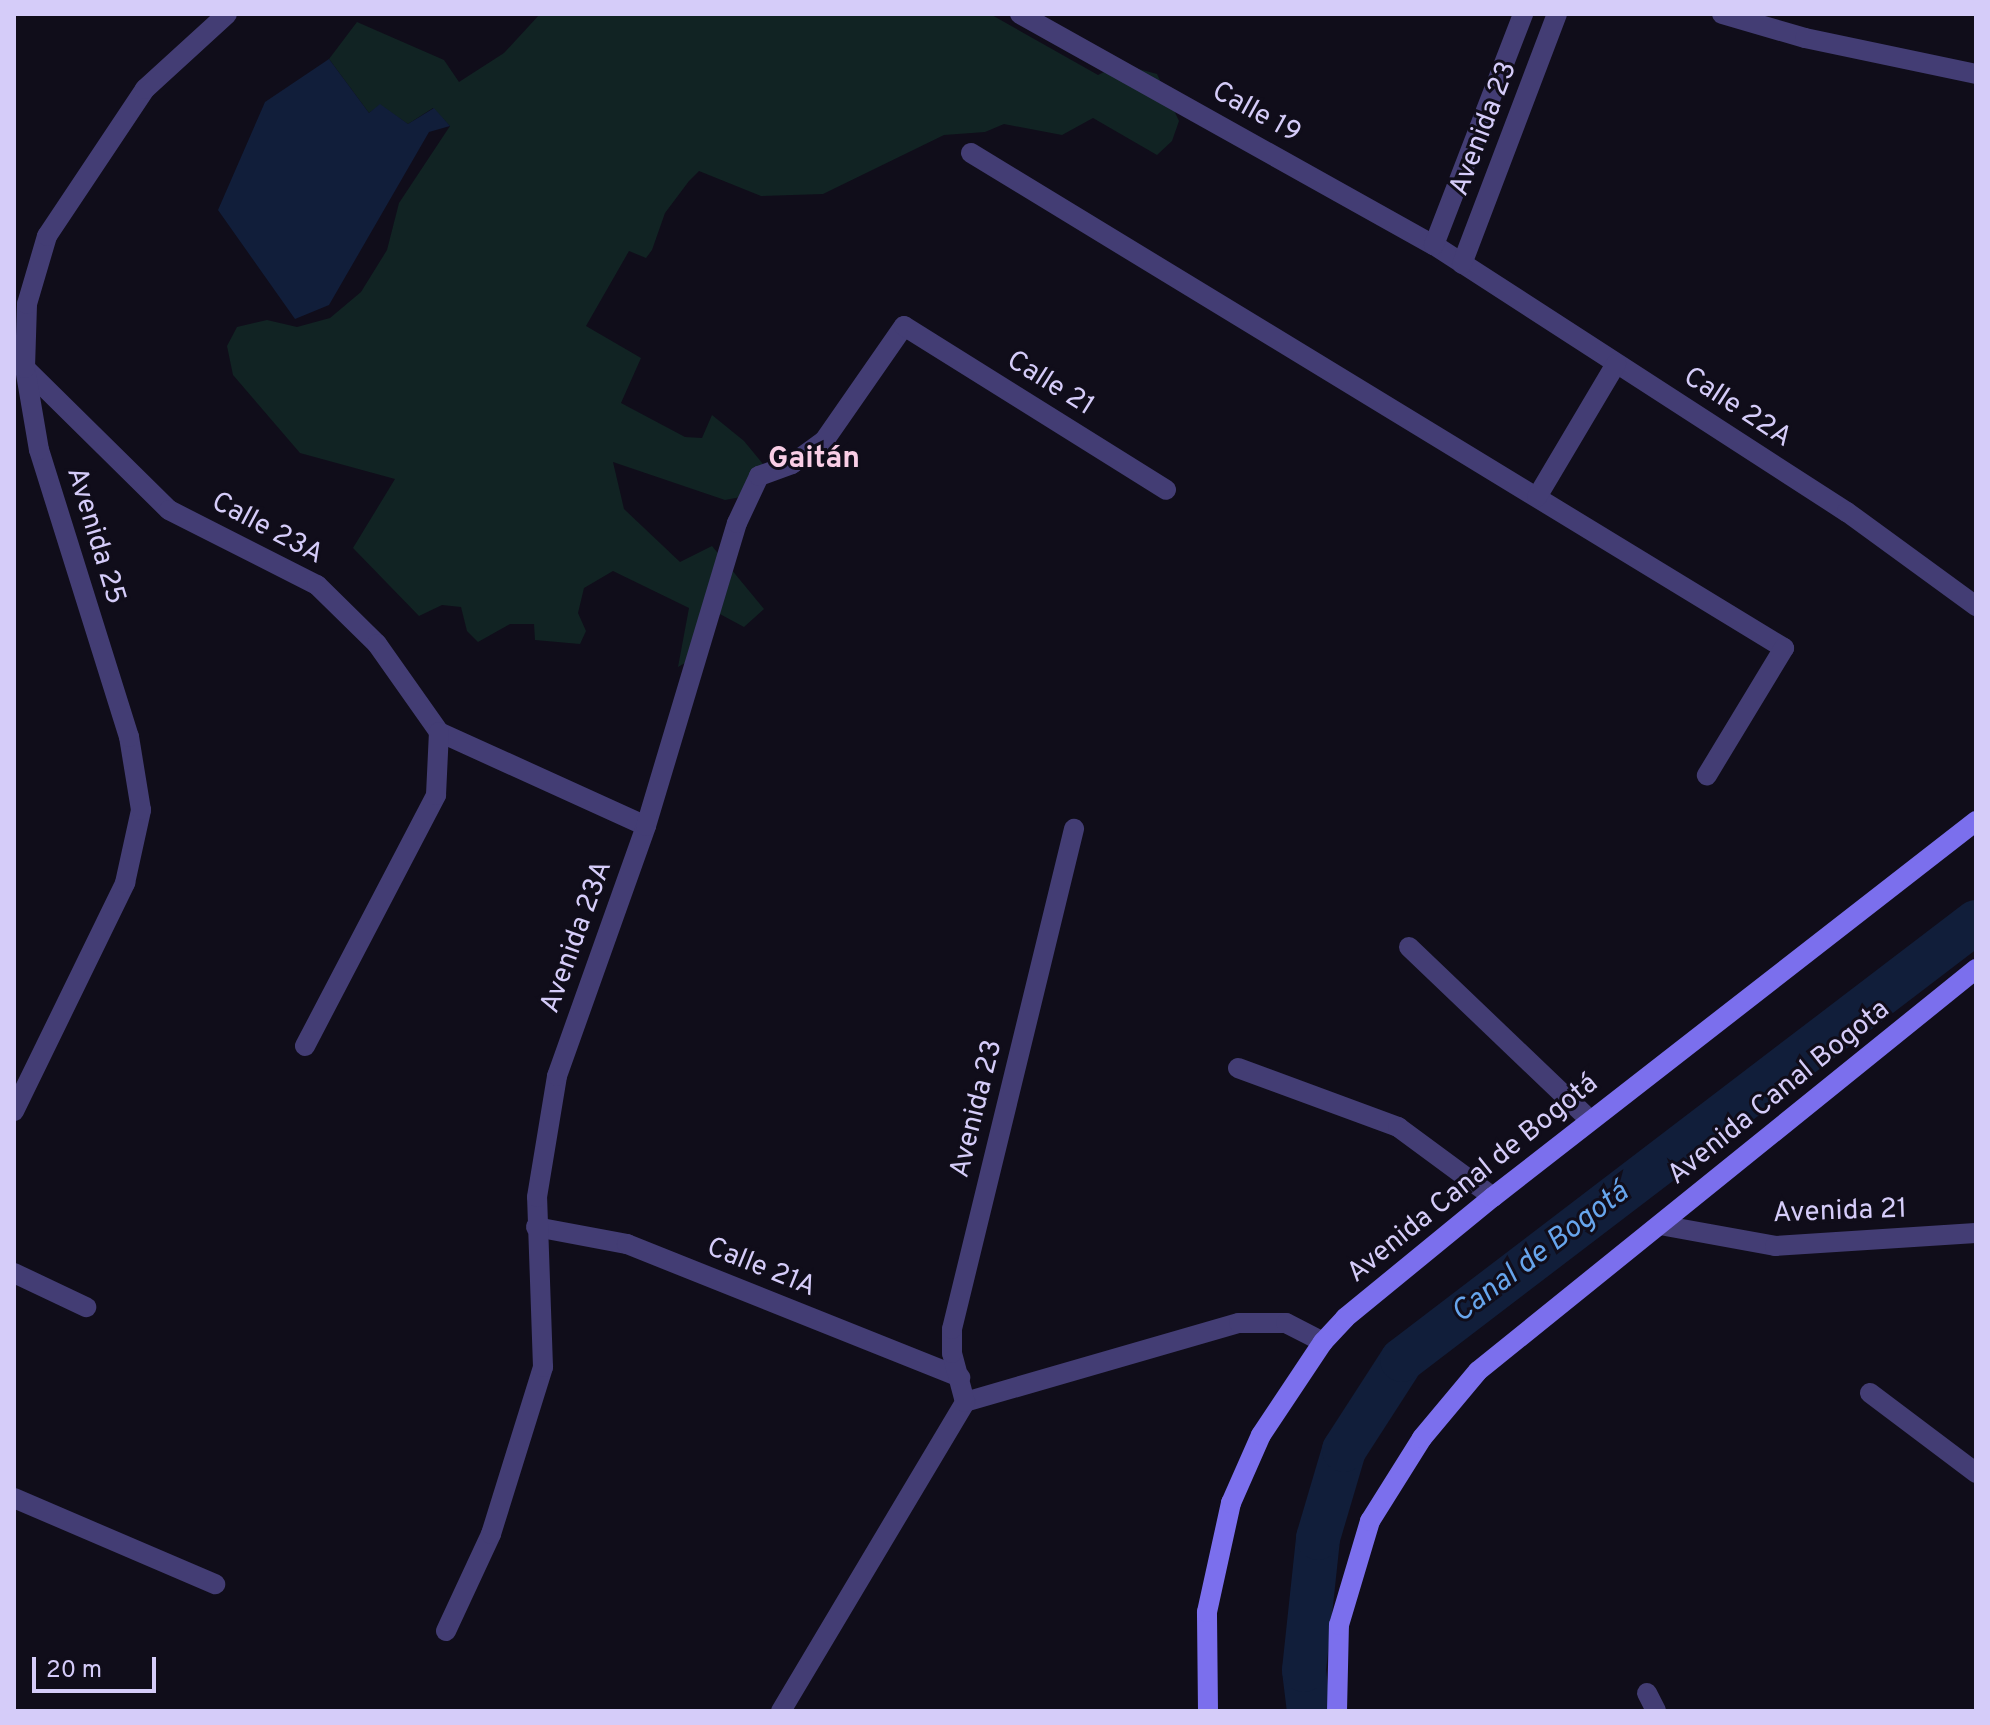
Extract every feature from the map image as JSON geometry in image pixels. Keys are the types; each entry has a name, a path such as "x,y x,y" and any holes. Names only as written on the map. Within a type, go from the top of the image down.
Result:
{"main road":[{"name":"Avenida Canal de Bogotá","path":"1208,1711 1207,1612 1231,1503 1261,1435 1323,1342 1345,1318 1493,1197 1976,821"},
{"name":"Avenida Canal Bogota","path":"1337,1711 1334,1661 1347,1586 1370,1521 1393,1481 1478,1371 1976,969"}],"street":[{"name":"Avenida 25","path":"14,1111 125,883 141,810 129,737 39,450 25,368 27,304 47,236 145,89 227,14"},
{"name":"Calle 19","path":"1020,14 1434,245 1462,264"},
{"name":"Avenida 23","path":"1434,245 1523,14"},
{"name":"Avenida 23","path":"1462,264 1557,14"},
{"path":"1722,14 1805,38 1976,74"},
{"path":"971,153 1784,648 1707,775"},
{"name":"Calle 22A","path":"1462,264 1847,512 1976,606"},
{"name":"Calle 21","path":"904,326 1166,490"},
{"name":"Avenida 23A","path":"446,1631 491,1534 543,1367 536,1227 557,1076 646,826 737,523 759,476 792,464 824,441 904,326"},
{"path":"1537,497 1616,364"},
{"name":"Calle 23A","path":"25,368 169,510 317,585 377,644 439,732"},
{"path":"305,1046 436,795 439,732 646,826"},
{"name":"Avenida 23","path":"965,1402 952,1353 952,1329 1074,829"},
{"path":"1409,947 1590,1120"},
{"path":"1238,1068 1398,1127 1493,1197"},
{"name":"Avenida 21","path":"1660,1225 1775,1246 1976,1233"},
{"name":"Calle 21A","path":"536,1227 627,1244 960,1377"},
{"path":"14,1273 86,1307"},
{"path":"781,1711 965,1402 1239,1323 1286,1323 1323,1342"},
{"path":"1870,1393 1976,1473"},
{"path":"14,1498 215,1584"}],"shaded area":[{"path":"540,14 990,14 1098,75 1120,64 1157,74 1179,121 1172,141 1157,155 1093,118 1062,135 1004,124 985,132 944,135 823,194 761,196 699,171 689,181 665,213 652,250 646,258 629,251 586,326 641,358 621,403 685,437 702,438 712,415 744,441 763,464 746,496 725,500 613,462 624,509 680,562 712,546 764,609 744,627 718,613 702,653 678,667 689,608 613,571 584,588 578,613 586,631 580,644 535,640 534,624 510,624 478,642 467,631 461,607 442,605 419,616 353,548 395,479 300,453 233,375 227,346 237,327 267,320 297,327 330,318 361,292 387,250 399,203 450,126 433,108 408,124 380,105 369,113 329,59 357,22 444,60 459,82 504,53"}],"water":[{"path":"329,59 369,113 380,104 408,124 434,108 450,126 429,132 329,305 295,319 218,210 265,102"}],"waterway":[{"name":"Canal de Bogotá","path":"1309,1711 1304,1670 1318,1538 1344,1450 1402,1360 1976,922"}],"district":[{"name":"Gaitán","path":"814,460"}]}
